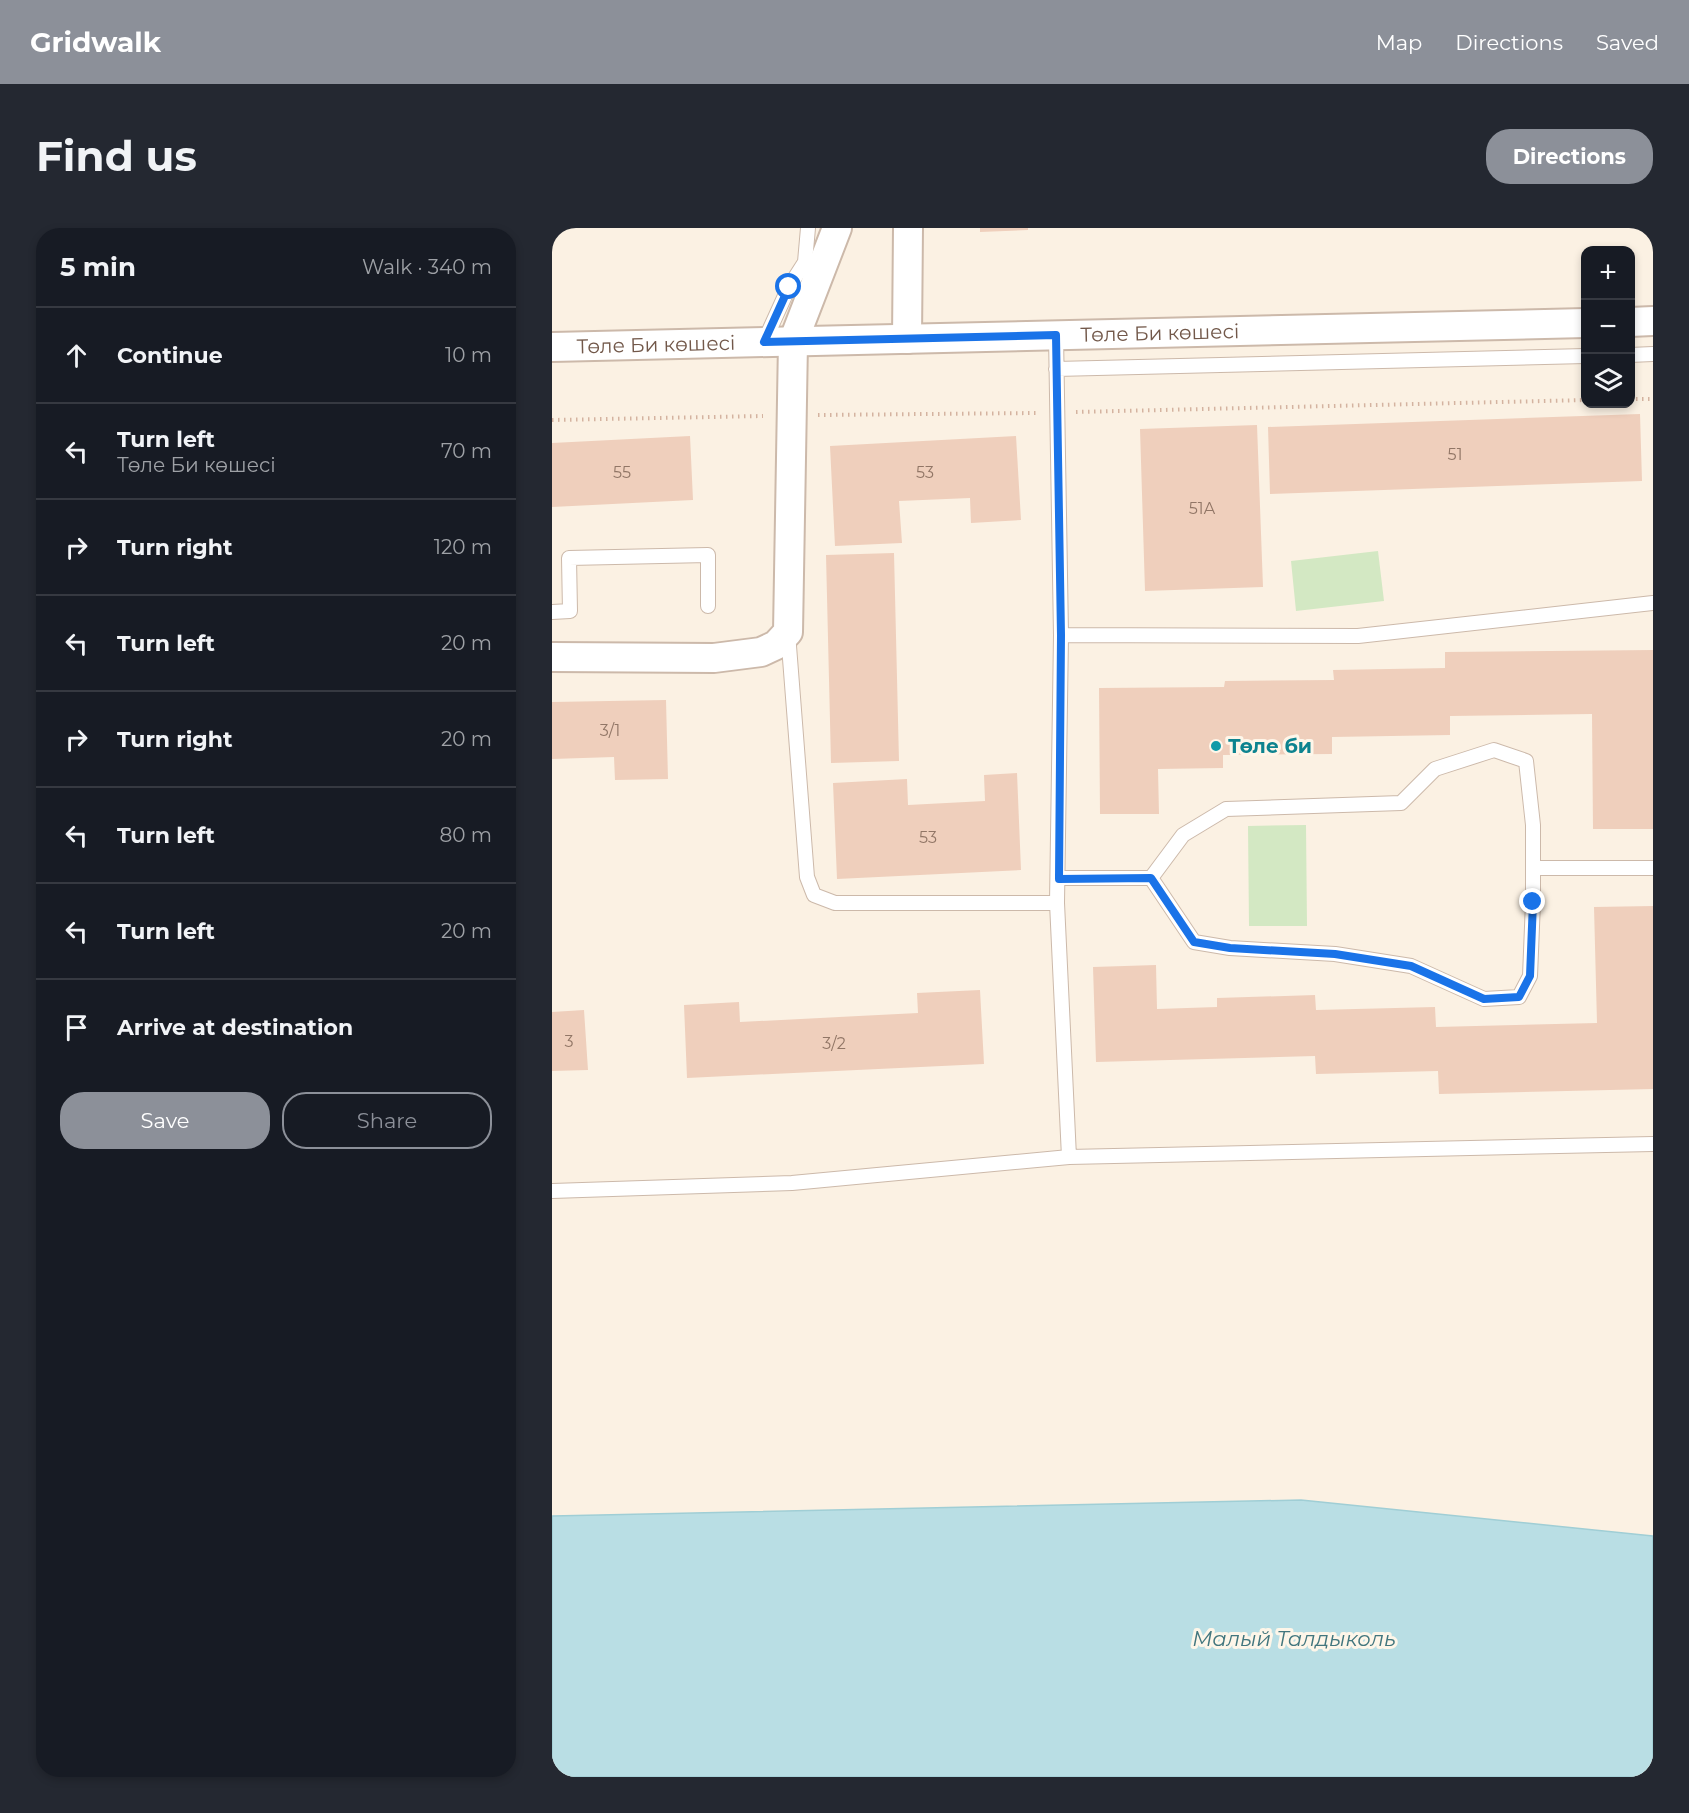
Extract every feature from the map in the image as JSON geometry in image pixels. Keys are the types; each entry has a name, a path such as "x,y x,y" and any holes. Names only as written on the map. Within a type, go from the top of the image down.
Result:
{"street":[{"path":"552,657 714,658 760,652 776,645 788,632 793,342 837,228"},
{"path":"907,339 908,228"},
{"path":"1635,322 1653,321"},
{"name":"Төле Би көшесі","path":"552,347 1581,323"}],"lane":[{"path":"764,342 789,287 805,262 808,228"},
{"path":"1056,335 1061,635 1057,903 1069,1157"},
{"path":"1635,355 1653,354"},
{"path":"1056,369 1581,356"},
{"path":"552,612 570,611 570,558 708,555 708,606"},
{"path":"1061,635 1358,636 1653,603"},
{"path":"788,632 807,877 814,895 836,903 1057,903"},
{"path":"1494,750 1526,761 1533,825 1530,976 1519,997 1484,999 1411,966 1335,954 1230,948 1194,942 1151,878 1183,835 1226,809 1401,803 1435,769 1494,750"},
{"path":"1533,868 1653,868"},
{"path":"1059,879 1151,878"},
{"path":"552,1191 792,1183 1069,1157 1653,1144"}],"path":[{"path":"1635,399 1653,399"}],"green space":[{"path":"1378,551 1384,601 1296,611 1291,561"},
{"path":"1306,825 1307,926 1249,926 1248,826"}],"water":[{"name":"Малый Талдыколь","path":"1301,1500 1653,1536 1653,1777 552,1777 552,1516"}],"building":[{"path":"980,228 1028,228 1028,230 980,232"},
{"path":"1640,414 1642,481 1270,494 1268,427"},
{"path":"1257,425 1263,587 1145,591 1140,429"},
{"path":"690,436 693,500 552,507 552,443"},
{"path":"1016,436 1021,520 971,523 970,498 899,501 902,543 835,546 830,446"},
{"path":"894,553 899,761 831,763 826,555"},
{"name":"Төле би","path":"1653,650 1653,829 1593,829 1592,714 1450,716 1450,735 1332,737 1332,754 1223,755 1223,768 1158,769 1159,814 1100,814 1099,688 1224,687 1225,681 1334,680 1333,670 1445,668 1445,652"},
{"path":"666,700 668,779 615,780 614,757 552,759 552,702"},
{"path":"1017,773 1021,870 837,879 833,783 907,779 908,805 985,801 984,775"},
{"path":"1653,906 1653,1089 1439,1094 1438,1071 1316,1074 1315,1056 1096,1062 1093,967 1156,965 1157,1009 1217,1007 1217,998 1315,995 1316,1010 1435,1007 1436,1027 1597,1023 1594,907"},
{"path":"980,990 984,1064 687,1078 684,1005 739,1002 740,1022 918,1013 917,993"},
{"path":"584,1010 588,1070 552,1071 552,1012"}],"place":[{"name":"Төле би","path":"1216,746"}],"route":[{"path":"789,287 764,342 1056,335 1061,635 1059,879 1151,878 1194,942 1230,948 1335,954 1411,966 1484,999 1519,997 1530,976 1533,902"}]}
